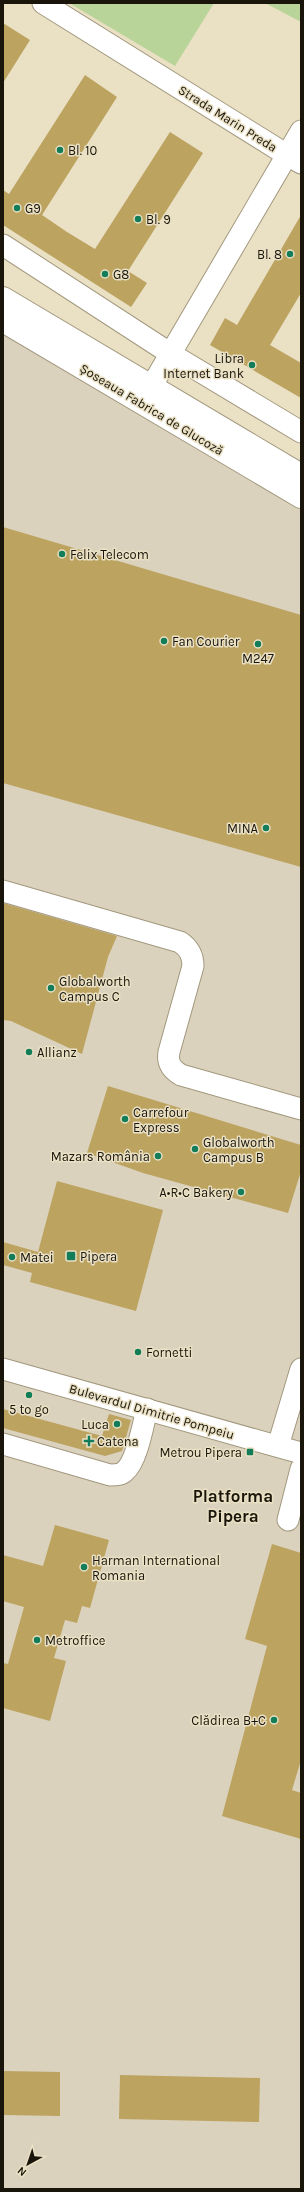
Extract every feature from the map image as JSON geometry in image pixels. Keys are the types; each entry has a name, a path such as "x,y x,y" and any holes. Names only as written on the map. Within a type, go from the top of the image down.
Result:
{"main road":[{"name":"Șoseaua Fabrica de Glucoză","path":"3,298 301,475"},
{"name":"Șoseaua Fabrica de Glucoză","path":"3,321 301,497"}],"street":[{"name":"Strada Marin Preda","path":"42,3 294,159 151,387"},
{"path":"294,159 301,131"},
{"path":"3,245 171,354 301,432"},
{"path":"3,891 180,942 185,945 191,954 193,966 169,1052 168,1058 170,1065 181,1075 301,1109"},
{"name":"Bulevardul Dimitrie Pompeiu","path":"3,1369 301,1453"},
{"path":"278,1446 301,1369"},
{"path":"3,1444 110,1475 117,1475 126,1470 132,1461 147,1409"},
{"path":"288,1520 301,1469"}],"shaded area":[{"path":"3,312 301,487 301,2189 3,2189"}],"green space":[{"path":"69,3 214,3 175,66"},
{"path":"265,3 301,3 301,22"}],"building":[{"path":"3,23 30,40 3,83"},
{"path":"85,75 117,97 42,215 67,232 95,249 170,132 203,153 128,271 147,283 131,307 3,225 3,190 9,194"},
{"name":"Bl. 8","path":"301,215 301,293 270,345 301,363 301,398 210,345 225,318 237,325"},
{"path":"3,527 301,615 301,867 3,783"},
{"name":"Globalworth Campus C","path":"3,903 117,936 108,957 82,1054 11,1021 3,1020"},
{"name":"Globalworth Campus B","path":"108,1086 301,1145 301,1171 288,1213 143,1173 87,1153"},
{"path":"57,1181 163,1210 136,1311 30,1282 32,1273 3,1265 3,1242 38,1252"},
{"path":"3,1409 102,1436 109,1414 131,1420 122,1451 105,1456 3,1428"},
{"name":"Metroffice","path":"55,1525 109,1540 90,1608 82,1606 77,1623 65,1620 54,1658 66,1661 50,1721 3,1708 3,1663 8,1664 24,1607 3,1601 3,1555 43,1566"},
{"name":"Clădirea B+C","path":"272,1544 301,1553 301,1760 292,1790 301,1793 301,1839 222,1816 267,1646 245,1639"},
{"path":"3,2071 60,2072 60,2116 3,2115"},
{"path":"120,2075 260,2078 259,2122 119,2119"}],"place":[{"name":"Bl. 10","path":"60,150"},
{"name":"G9","path":"17,208"},
{"name":"Bl. 9","path":"138,219"},
{"name":"Bl. 8","path":"290,254"},
{"name":"G8","path":"105,274"},
{"name":"Libra Internet Bank","path":"252,365"},
{"name":"Felix Telecom","path":"62,554"},
{"name":"Fan Courier","path":"164,641"},
{"name":"M247","path":"258,644"},
{"name":"MINA","path":"266,828"},
{"name":"Globalworth Campus C","path":"51,988"},
{"name":"Allianz","path":"29,1052"},
{"name":"Carrefour Express","path":"125,1119"},
{"name":"Globalworth Campus B","path":"195,1149"},
{"name":"Mazars România","path":"158,1156"},
{"name":"A•R•C Bakery","path":"241,1192"},
{"name":"Pipera","path":"71,1256"},
{"name":"Matei","path":"12,1257"},
{"name":"Fornetti","path":"138,1352"},
{"name":"5 to go","path":"29,1395"},
{"name":"Luca","path":"117,1424"},
{"name":"Catena","path":"89,1441"},
{"name":"Metrou Pipera","path":"250,1452"},
{"name":"Harman International Romania","path":"84,1567"},
{"name":"Metroffice","path":"37,1640"},
{"name":"Clădirea B+C","path":"274,1720"}],"district":[{"name":"Platforma Pipera","path":"233,1506"}]}
